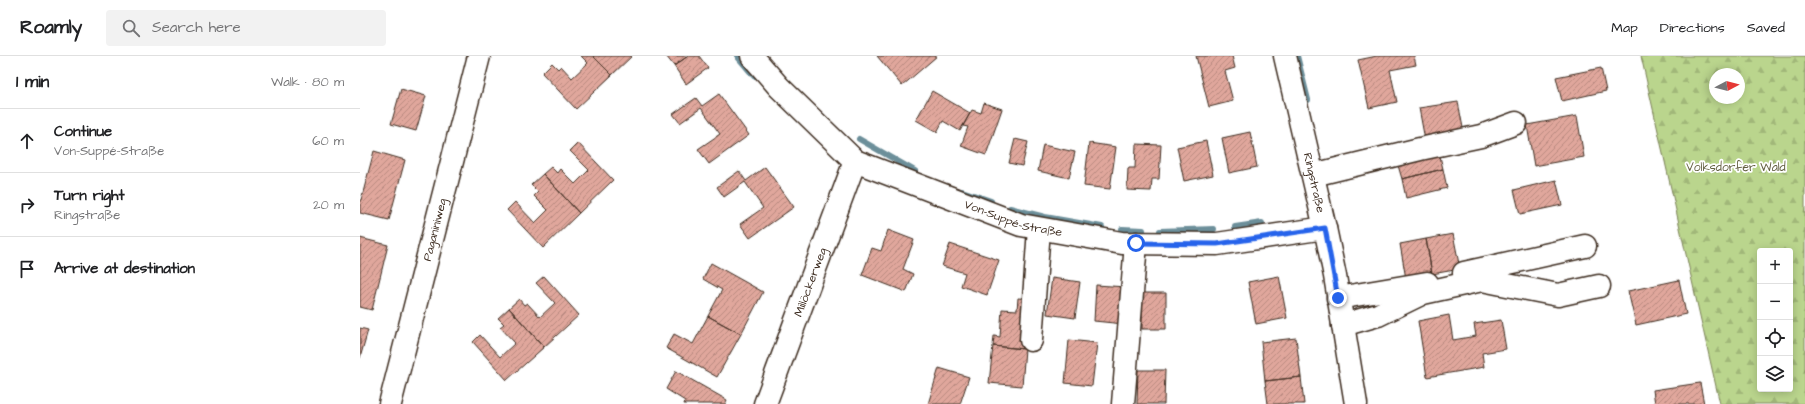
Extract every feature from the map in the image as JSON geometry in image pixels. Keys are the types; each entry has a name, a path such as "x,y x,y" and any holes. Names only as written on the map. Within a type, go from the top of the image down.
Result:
{"street":[{"name":"Paganiniweg","path":"390,404 479,56"},
{"name":"Von-Suppé-Straße","path":"752,56 779,88 855,161 1021,225 1122,243 1217,244 1325,228"},
{"name":"Ringstraße","path":"1285,56 1325,228 1356,404"},
{"path":"1313,175 1481,136 1516,123"},
{"name":"Millöckerweg","path":"765,404 855,161"},
{"path":"1031,340 1039,229"},
{"path":"1123,404 1136,243"},
{"path":"1338,298 1457,277 1462,274 1585,246"},
{"path":"1343,325 1378,315 1423,293 1482,280 1558,295 1599,286"}],"green space":[{"name":"Volksdorfer Wald","path":"1641,56 1805,56 1805,404 1720,404"}],"building":[{"path":"581,56 593,56 612,75 576,109 542,73 552,63 558,69 561,66 572,78 588,63"},
{"path":"593,56 632,56 612,75"},
{"path":"666,56 688,56 674,66"},
{"path":"688,56 699,56 708,68 686,84 674,66"},
{"path":"877,56 937,56 902,86"},
{"path":"1196,56 1232,56 1235,68 1225,71 1233,101 1209,107"},
{"path":"1377,56 1414,56 1416,65 1390,70 1397,102 1369,108 1358,60"},
{"path":"1601,68 1606,91 1562,101 1556,77"},
{"path":"401,89 426,96 416,131 391,124"},
{"path":"932,91 970,113 960,131 943,121 937,132 916,120"},
{"path":"719,94 749,135 709,164 698,149 720,134 701,108 680,123 673,114 696,98 702,106"},
{"path":"1458,102 1464,133 1425,140 1419,108"},
{"path":"984,103 1002,109 986,155 961,146 968,127 963,126 972,110 981,113"},
{"path":"1577,116 1584,157 1534,166 1527,125"},
{"path":"1250,132 1257,167 1229,173 1222,138"},
{"path":"1015,139 1028,142 1022,166 1009,163"},
{"path":"1206,141 1213,175 1184,181 1177,147"},
{"path":"578,143 613,180 579,213 543,174 551,167 557,173 560,169 575,184 589,170 570,151"},
{"path":"1089,143 1116,147 1110,189 1084,186"},
{"path":"1136,144 1161,145 1159,179 1152,179 1151,191 1127,190 1128,168 1135,168"},
{"path":"1043,145 1075,152 1069,178 1038,171"},
{"path":"374,151 405,160 389,220 360,213 360,200"},
{"path":"1439,152 1443,169 1402,179 1397,162"},
{"path":"765,167 794,207 750,238 740,224 763,208 745,182 724,197 717,187 739,171 746,181"},
{"path":"1443,169 1447,188 1406,198 1402,179"},
{"path":"543,174 579,213 543,248 507,210 515,202 535,223 548,210 534,196 538,192 531,185"},
{"path":"1556,180 1562,205 1520,214 1514,190"},
{"path":"888,230 914,240 903,269 913,274 906,292 862,275 872,248 881,251"},
{"path":"1453,234 1460,269 1432,274 1426,239"},
{"path":"360,238 388,245 372,310 360,307"},
{"path":"1426,239 1432,274 1406,279 1400,244"},
{"path":"950,244 999,260 987,295 961,286 965,273 942,266"},
{"path":"711,263 763,292 741,334 708,316 722,290 703,279"},
{"path":"544,276 579,315 544,347 509,308 519,299 524,305 527,303 540,317 555,303 536,283"},
{"path":"1279,276 1287,318 1256,324 1248,282"},
{"path":"1052,278 1080,282 1075,318 1047,314"},
{"path":"1679,280 1686,314 1636,325 1628,291"},
{"path":"1096,285 1126,287 1124,324 1094,321"},
{"path":"1142,293 1166,293 1166,329 1142,329"},
{"path":"1018,298 1030,299 1025,349 993,346 994,336 1000,337 1002,309 1017,310"},
{"path":"509,308 544,347 507,380 473,342 480,335 500,357 515,343 500,327 504,324 498,318"},
{"path":"1449,315 1453,340 1476,336 1474,324 1501,320 1506,349 1482,353 1484,367 1427,377 1418,321"},
{"path":"708,316 741,334 717,377 666,348 674,334 693,344"},
{"path":"360,328 368,330 360,358"},
{"path":"1296,338 1301,377 1265,381 1261,342"},
{"path":"1069,340 1097,343 1092,386 1065,383"},
{"path":"993,346 1025,349 1022,386 989,383"},
{"path":"939,368 969,377 960,404 928,404"},
{"path":"1138,370 1165,370 1164,404 1137,404"},
{"path":"676,371 727,400 725,404 684,404 685,401 666,389"},
{"path":"1301,377 1304,404 1268,404 1265,381"},
{"path":"1700,383 1704,404 1655,404 1653,390"}],"waterway":[{"path":"1297,56 1308,100"},
{"path":"738,57 754,76"},
{"path":"859,139 915,171"},
{"path":"962,191 991,201"},
{"path":"1010,208 1045,217 1102,227"},
{"path":"1235,227 1262,223"},
{"path":"1122,229 1143,230"},
{"path":"1160,231 1214,229"}],"route":[{"path":"1136,243 1217,244 1325,228 1338,298"}]}
